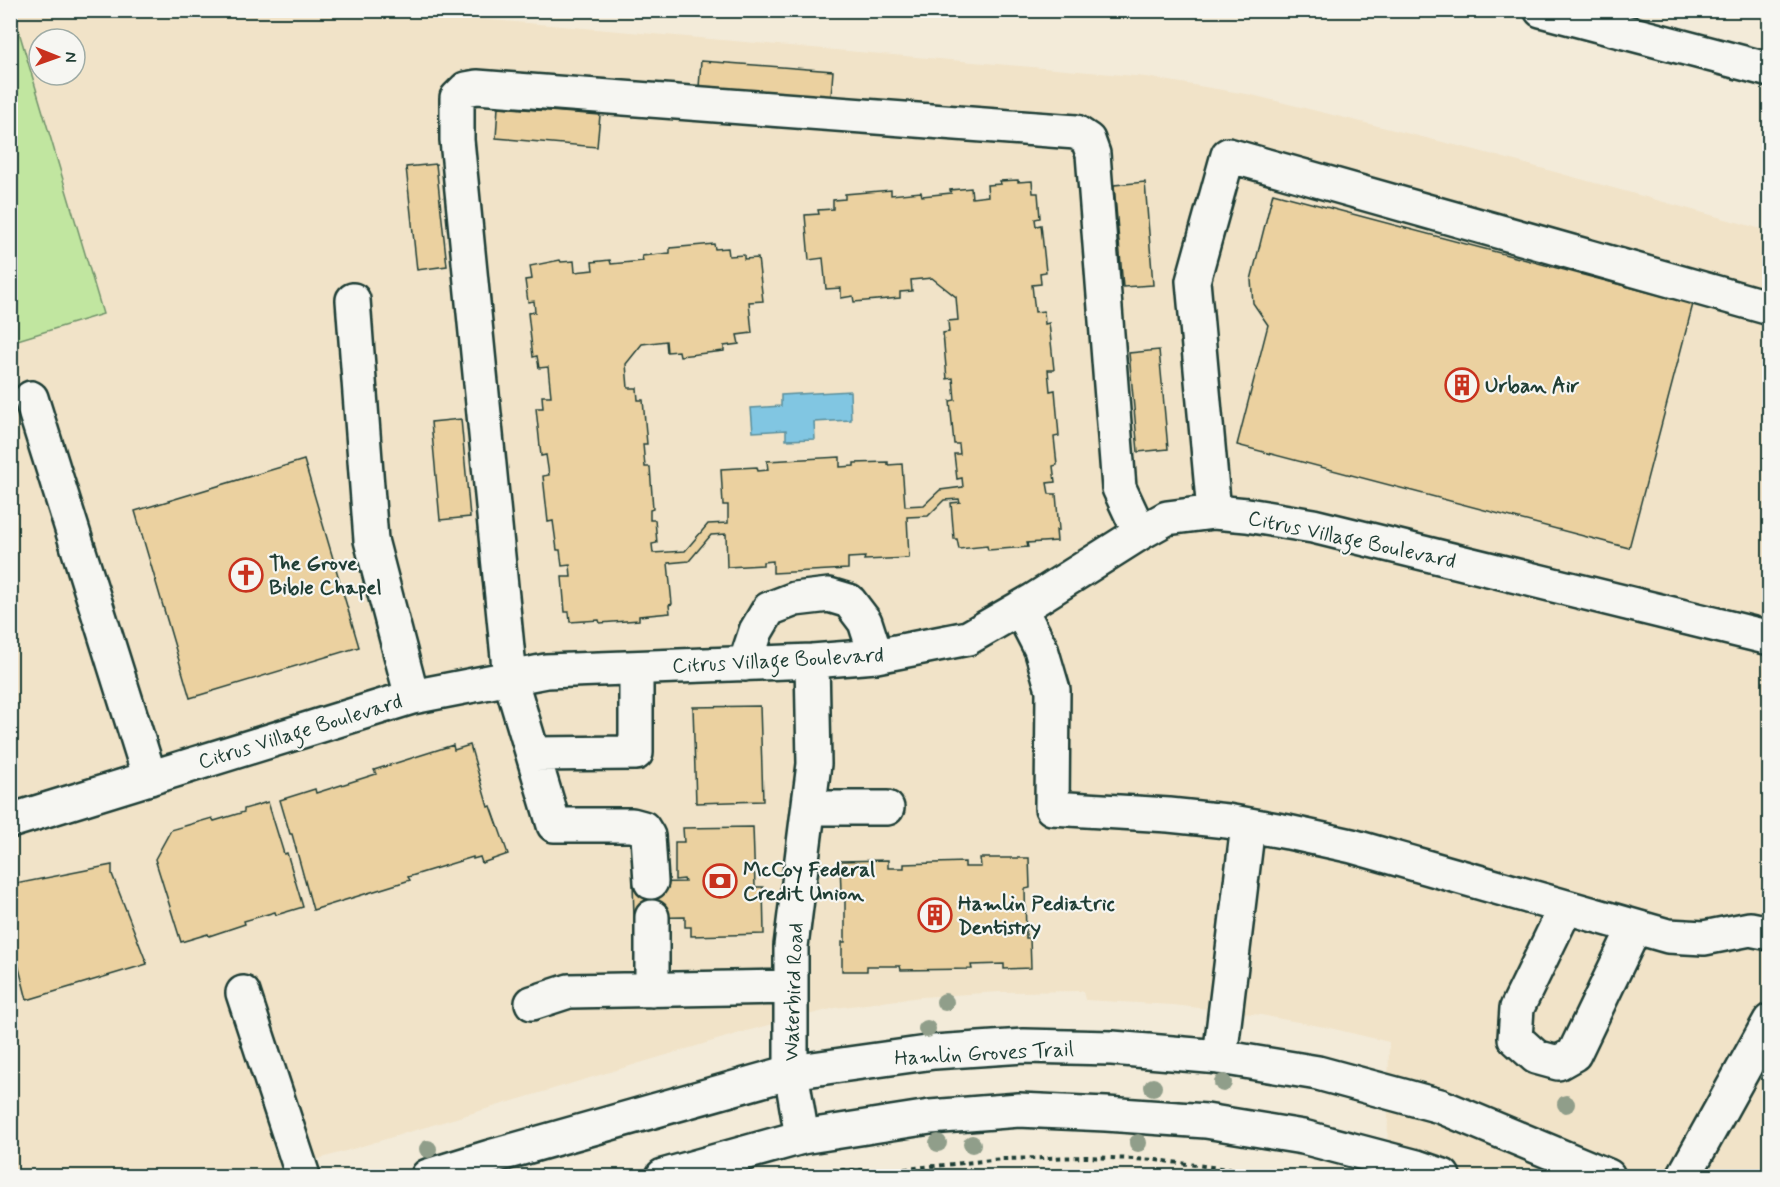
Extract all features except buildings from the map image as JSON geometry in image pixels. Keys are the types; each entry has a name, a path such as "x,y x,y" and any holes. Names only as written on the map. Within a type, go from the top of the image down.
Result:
{"main road":[{"path":"1541,10 1770,70"},
{"path":"651,882 648,836 642,828 632,825 554,825 510,678 457,140 457,98 466,89 477,87 1076,132 1088,140 1093,154 1119,488 1140,533"},
{"path":"1214,512 1193,280 1228,155 1770,308"},
{"path":"353,300 371,540 411,697"},
{"path":"31,398 150,778"},
{"name":"Citrus Village Boulevard","path":"10,821 411,697 546,671 876,657 968,638 1167,518 1214,512 1313,526 1770,638"},
{"path":"745,664 756,631 769,609 795,599 829,595 849,601 865,622 876,657"},
{"path":"1020,608 1041,649 1053,690 1052,808 1227,821 1352,846 1668,936 1704,938 1750,929 1770,933"},
{"name":"Waterbird Road","path":"802,1137 791,1072 791,946 814,764 812,661"},
{"path":"533,754 636,753 636,668"},
{"path":"809,808 887,808"},
{"path":"1220,1057 1248,825"},
{"path":"1566,907 1517,1008 1515,1038 1536,1057 1558,1063 1574,1054 1635,927"},
{"path":"652,917 652,990"},
{"path":"532,1003 569,991 791,987"},
{"path":"243,993 303,1176"},
{"path":"1684,1176 1770,1021"},
{"name":"Hamlin Groves Trail","path":"428,1176 791,1072 934,1052 1024,1046 1112,1048 1220,1057 1318,1074 1440,1106 1608,1176"},
{"path":"663,1176 802,1137 930,1117 1019,1110 1206,1121 1303,1137 1443,1176"}],"path":[{"path":"788,1176 813,1170 896,1170 1002,1159 1088,1157 1156,1160 1277,1176"}],"shaded area":[{"path":"10,11 389,11 1146,77 1252,95 1475,150 1769,231 1769,1176 1387,1176 1389,1042 1261,1015 1173,1005 1085,1000 1083,991 1000,992 921,997 835,1008 750,1030 262,1176 11,1176"}],"green space":[{"path":"17,25 27,59 27,87 35,87 103,314 11,342 10,27"}],"water":[{"path":"850,391 851,420 814,422 815,439 786,440 786,430 753,432 751,408 781,406 781,395"}],"place":[{"name":"Urban Air","path":"1462,385"},
{"name":"The Grove Bible Chapel","path":"246,575"},
{"name":"McCoy Federal Credit Union","path":"720,881"},
{"name":"Hamlin Pediatric Dentistry","path":"935,915"}]}
